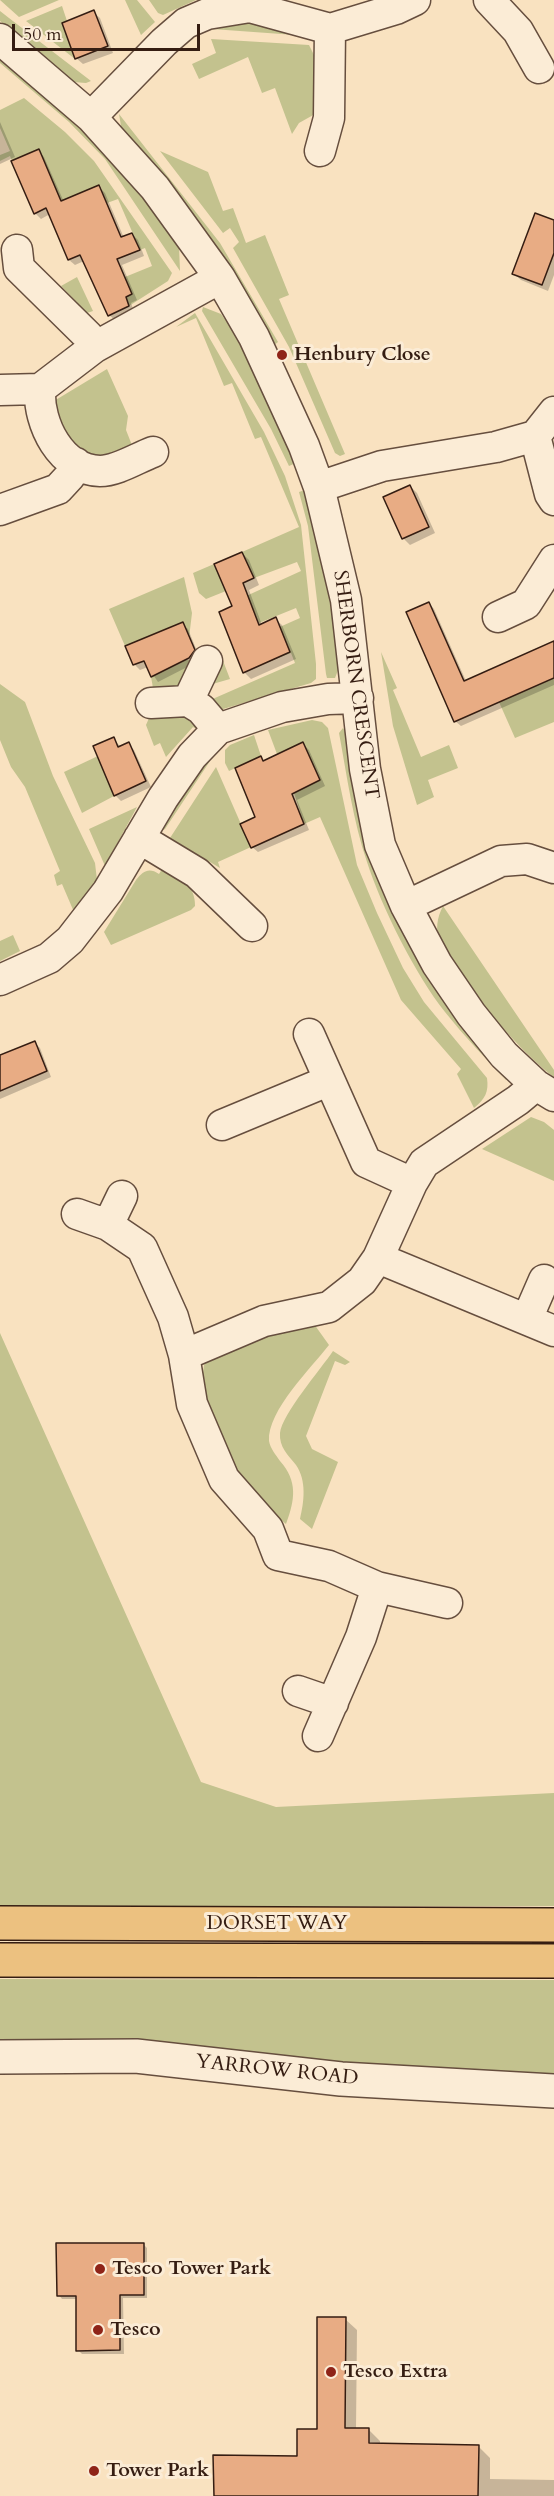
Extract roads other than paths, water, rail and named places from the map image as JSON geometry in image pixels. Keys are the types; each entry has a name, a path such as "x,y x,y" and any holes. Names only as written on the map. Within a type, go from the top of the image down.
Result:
{"highway":[{"name":"DORSET WAY","path":"0,1923 554,1925"},
{"name":"DORSET WAY","path":"0,1960 554,1961"}],"street":[{"path":"91,117 164,42 186,23 207,14 250,7 330,29 396,9 415,0"},
{"path":"489,0 518,31 538,68"},
{"path":"320,151 329,118 330,29"},
{"name":"SHERBORN CRESCENT","path":"0,39 91,117 155,188 220,278 254,337 304,446 319,487 346,600 365,769 380,845 406,906 437,964 471,1014 504,1055 545,1090"},
{"path":"12,265 88,336 95,347"},
{"path":"0,390 40,389 95,347 220,278"},
{"path":"40,389 42,418 60,452 82,468 100,471 114,469 153,452"},
{"path":"319,487 382,466 496,447 536,436 554,412"},
{"path":"536,436 550,494 554,500"},
{"path":"0,510 58,489 70,476 76,463"},
{"path":"498,617 526,604 554,560"},
{"path":"188,702 207,661"},
{"path":"0,980 49,958 70,940 95,910 192,756 218,729 282,707 328,699 358,698"},
{"path":"151,704 188,702 201,709 218,729"},
{"path":"140,838 198,873 213,907 252,926"},
{"path":"406,906 501,861 527,859 554,868"},
{"path":"309,1034 366,1162 412,1183"},
{"path":"222,1125 328,1081"},
{"path":"184,1355 264,1321 329,1307 362,1281 378,1258 412,1183 424,1163 518,1100 545,1090"},
{"path":"108,1225 122,1196"},
{"path":"77,1214 108,1225 142,1248 174,1317 184,1355 192,1404 224,1479 268,1529 278,1555 329,1566 377,1587 447,1603"},
{"path":"378,1258 541,1325 544,1280"},
{"path":"318,1736 361,1637 377,1587"},
{"path":"298,1691 333,1702"},
{"name":"YARROW ROAD","path":"0,2057 136,2056 340,2079 554,2091"}],"place":[{"name":"Henbury Close","path":"282,355"},
{"name":"Tesco Tower Park","path":"100,2269"},
{"name":"Tesco","path":"98,2330"},
{"name":"Tesco Extra","path":"331,2372"},
{"name":"Tower Park","path":"94,2471"}]}
